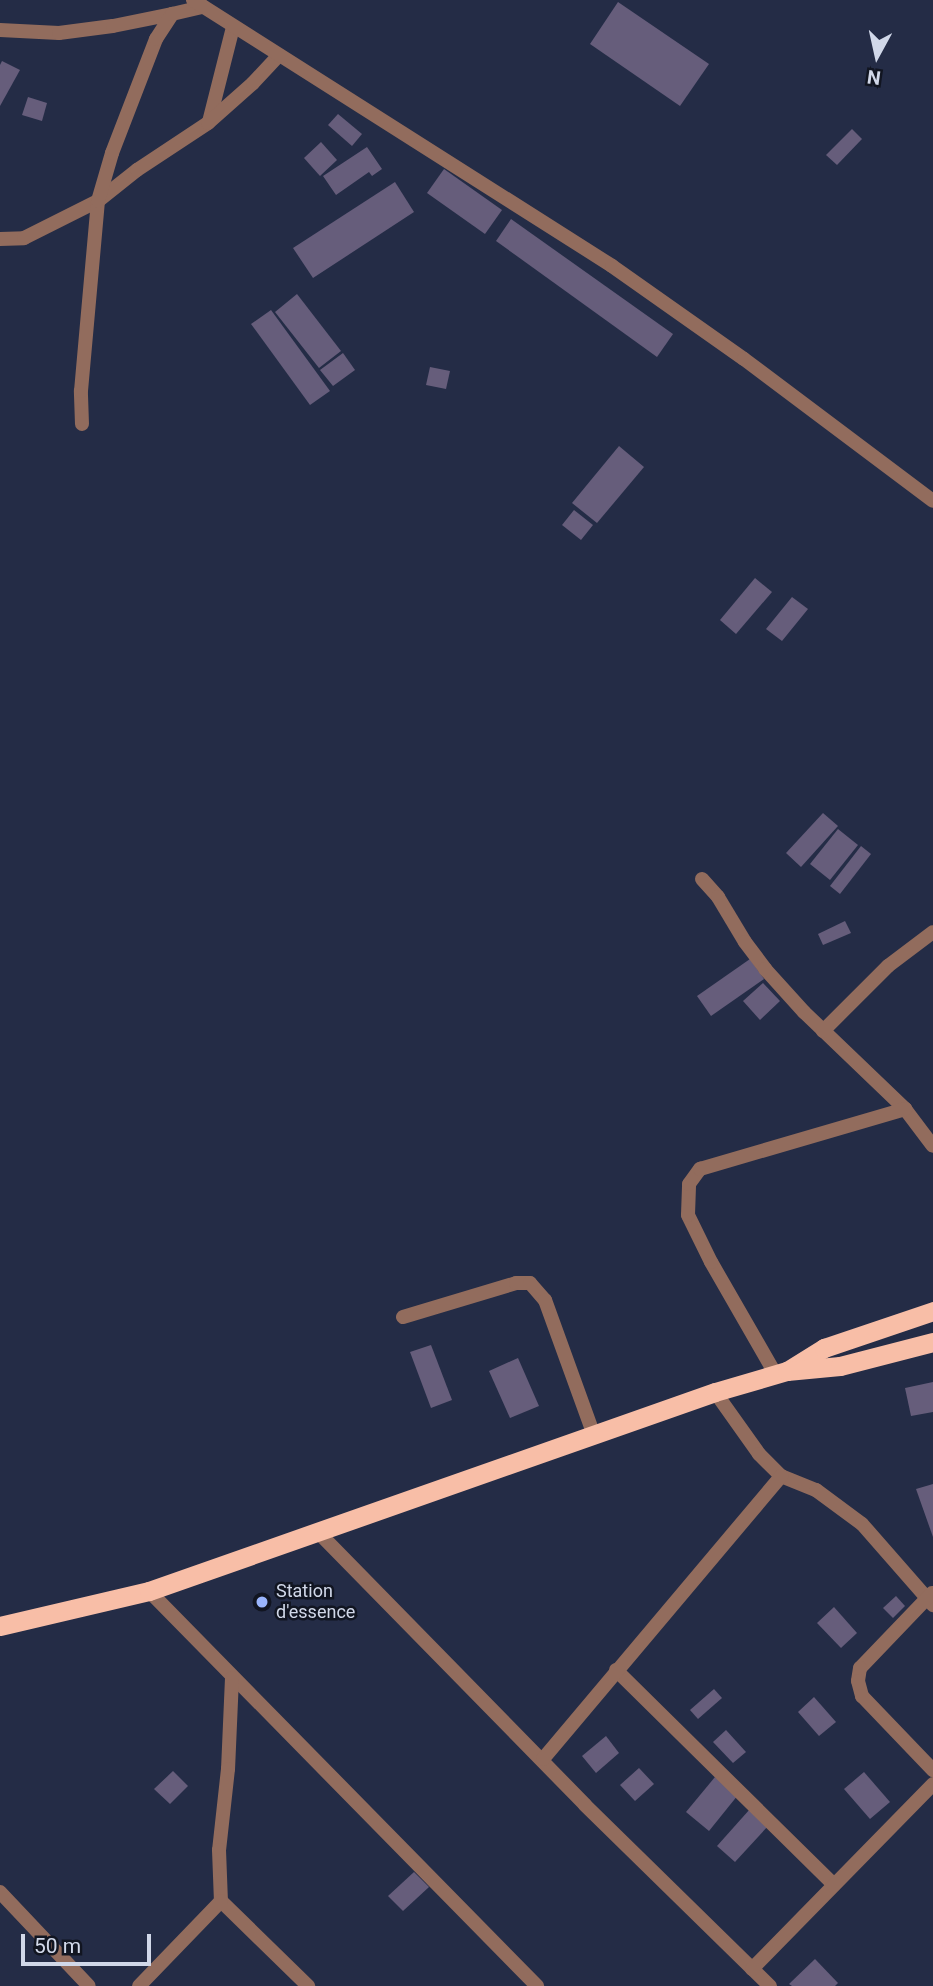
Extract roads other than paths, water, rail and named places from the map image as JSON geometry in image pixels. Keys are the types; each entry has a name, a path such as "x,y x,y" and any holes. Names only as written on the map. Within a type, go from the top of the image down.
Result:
{"highway":[{"path":"781,1373 824,1348 933,1311"},
{"path":"0,1626 149,1591 715,1392 781,1373 840,1366 933,1342"}],"street":[{"path":"0,30 58,33 113,26 172,14 198,4 419,141 612,266 744,359 933,500"},
{"path":"82,425 81,391 98,201 138,82 156,39 172,14"},
{"path":"208,123 233,27"},
{"path":"0,239 24,238 98,201 137,170 208,123 253,83 279,55"},
{"path":"702,879 718,897 765,969 823,1031 905,1109 933,1146"},
{"path":"823,1031 888,966 933,932"},
{"path":"781,1373 711,1262 688,1215 689,1184 699,1169 905,1109"},
{"path":"403,1317 516,1283 530,1283 545,1300 594,1435"},
{"path":"715,1392 758,1454 781,1476 816,1490 839,1505 862,1524 931,1598 860,1668 858,1681 862,1696 933,1770"},
{"path":"543,1759 781,1476"},
{"path":"317,1531 543,1759 585,1805 769,1986"},
{"path":"149,1591 537,1986"},
{"path":"616,1670 834,1885"},
{"path":"232,1678 228,1769 219,1850 221,1902 308,1986"},
{"path":"752,1969 933,1784"},
{"path":"0,1892 89,1986"},
{"path":"139,1986 221,1902"}],"place":[{"name":"Station d'essence","path":"262,1602"}]}
